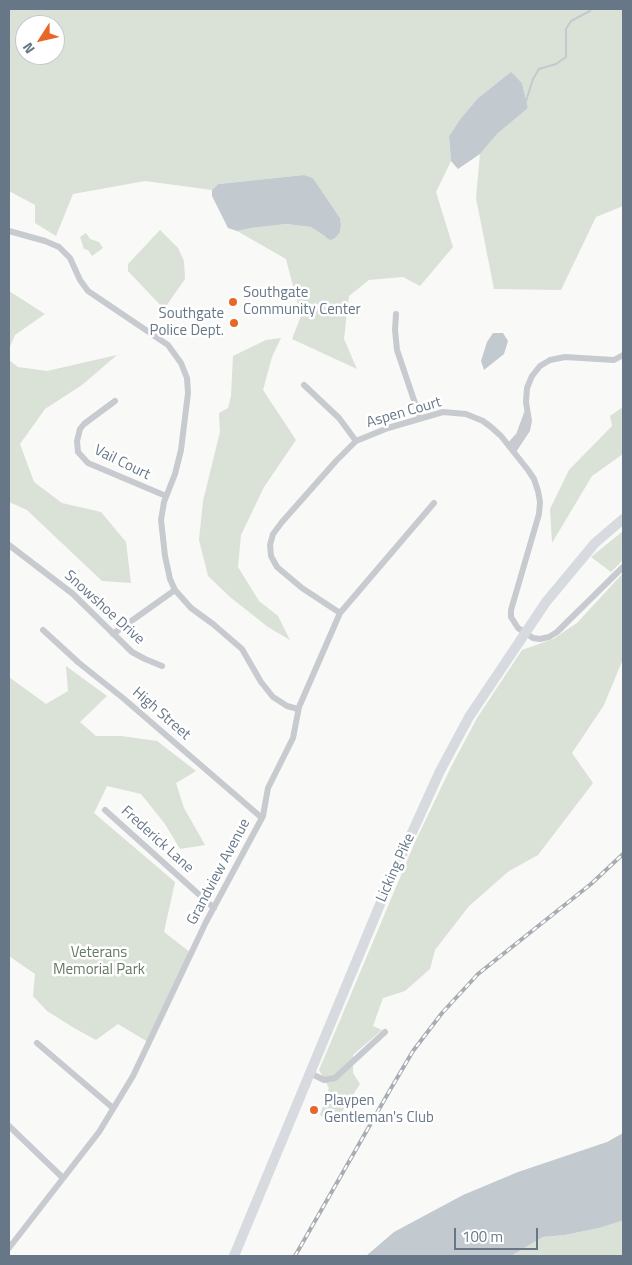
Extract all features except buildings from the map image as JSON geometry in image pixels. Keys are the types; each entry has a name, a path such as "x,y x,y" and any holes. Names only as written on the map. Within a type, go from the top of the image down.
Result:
{"main road":[{"name":"Licking Pike","path":"234,1256 386,890 440,771 469,717 492,680 546,602 581,558 623,519"}],"street":[{"path":"9,231 59,247 70,258 80,280 88,291 173,350 184,369 187,382 186,408 180,454 175,474 166,496 161,530 165,560 175,590 191,608 238,646 249,659 261,682 273,697 287,706 298,709"},
{"path":"396,314 397,350 420,418"},
{"path":"511,449 527,430 529,421 527,388 532,376 540,366 550,360 565,356 614,360 623,355"},
{"path":"304,385 339,418 356,441"},
{"name":"Vail Court","path":"115,401 80,429 76,441 78,452 88,463 166,496"},
{"name":"Aspen Court","path":"340,613 302,588 277,567 271,556 270,545 273,534 336,461 356,441 388,428 443,412 466,414 486,423 501,436 534,479 540,502 539,514 511,610 514,623 525,634"},
{"name":"Grandview Avenue","path":"9,1248 62,1177 99,1132 133,1076 214,908 262,818 268,788 293,738 298,709 340,613 434,503"},
{"name":"Snowshoe Drive","path":"9,545 72,594 132,652 162,666"},
{"path":"525,634 540,639 549,637 557,632 623,567"},
{"path":"113,634 175,590"},
{"name":"High Street","path":"43,630 79,663 123,698 262,818"},
{"name":"Frederick Lane","path":"105,810 214,908"},
{"path":"310,1073 324,1080 335,1078 385,1032"},
{"path":"37,1043 113,1108"},
{"path":"9,1126 62,1177"}],"green space":[{"path":"9,9 623,9 623,206 596,217 561,290 494,289 476,198 480,154 497,134 528,108 522,83 510,73 478,98 449,136 451,161 436,192 453,247 420,286 403,277 369,280 349,296 344,339 357,369 292,339 301,316 286,259 237,231 286,224 311,227 325,237 340,232 340,218 313,178 304,175 218,184 212,190 145,181 73,194 56,236 35,223 35,205 9,191"},
{"path":"160,230 178,248 184,261 185,279 164,309 128,271 128,264"},
{"path":"86,233 90,239 99,242 103,248 92,256 88,250 84,249 80,237"},
{"path":"9,291 45,314 15,335 9,349"},
{"path":"281,338 272,357 263,390 296,440 264,487 241,535 238,567 259,601 278,616 290,640 268,627 230,597 208,576 199,540 203,501 220,432 219,413 228,408 231,396 233,356 266,340"},
{"path":"117,355 82,385 45,409 20,444 34,482 62,503 101,512 126,542 131,583 102,581 27,510 9,502 9,360 18,367 47,371"},
{"path":"623,407 623,454 592,476 552,543 550,509 569,470 612,426 610,416"},
{"path":"623,531 623,560 611,572 591,557"},
{"path":"623,573 623,659 604,705 572,753 593,783 538,855 509,871 469,906 435,950 430,969 405,991 383,998 373,1026 382,1030 353,1055 353,1073 360,1084 334,1124 320,1115 329,1088 319,1070 415,842 451,767 477,718 522,650 553,639 577,623"},
{"name":"Veterans Memorial Park","path":"66,666 107,696 80,722 96,736 121,736 157,741 196,771 176,783 184,808 205,845 180,849 165,824 141,794 107,786 94,813 175,882 164,932 191,953 148,1042 118,1024 96,1040 74,1028 47,1011 33,996 35,974 9,956 9,677 46,704 68,691"},
{"path":"623,1220 623,1256 511,1256 543,1237 565,1235 599,1228"}],"shaded area":[{"path":"511,72 522,83 528,108 497,134 480,154 458,169 451,161 449,136 478,98"},
{"path":"304,175 313,178 340,218 340,232 335,238 330,240 311,227 286,224 237,231 228,228 212,196 212,190 218,184"},
{"path":"493,333 503,333 508,341 504,354 484,370 481,361 487,342"},
{"path":"623,1133 623,1220 621,1221 565,1235 543,1237 511,1256 366,1256 394,1232 463,1195 518,1172 607,1142"}],"waterway":[{"path":"526,101 533,79 539,69 556,64 566,57 566,29 571,21 590,11 590,9"}],"railway":[{"path":"295,1256 413,1051 442,1013 478,974 591,884 623,854"}],"place":[{"name":"Southgate Community Center","path":"233,302"},
{"name":"Southgate Police Dept.","path":"234,323"},
{"name":"Playpen Gentleman's Club","path":"314,1110"}]}
